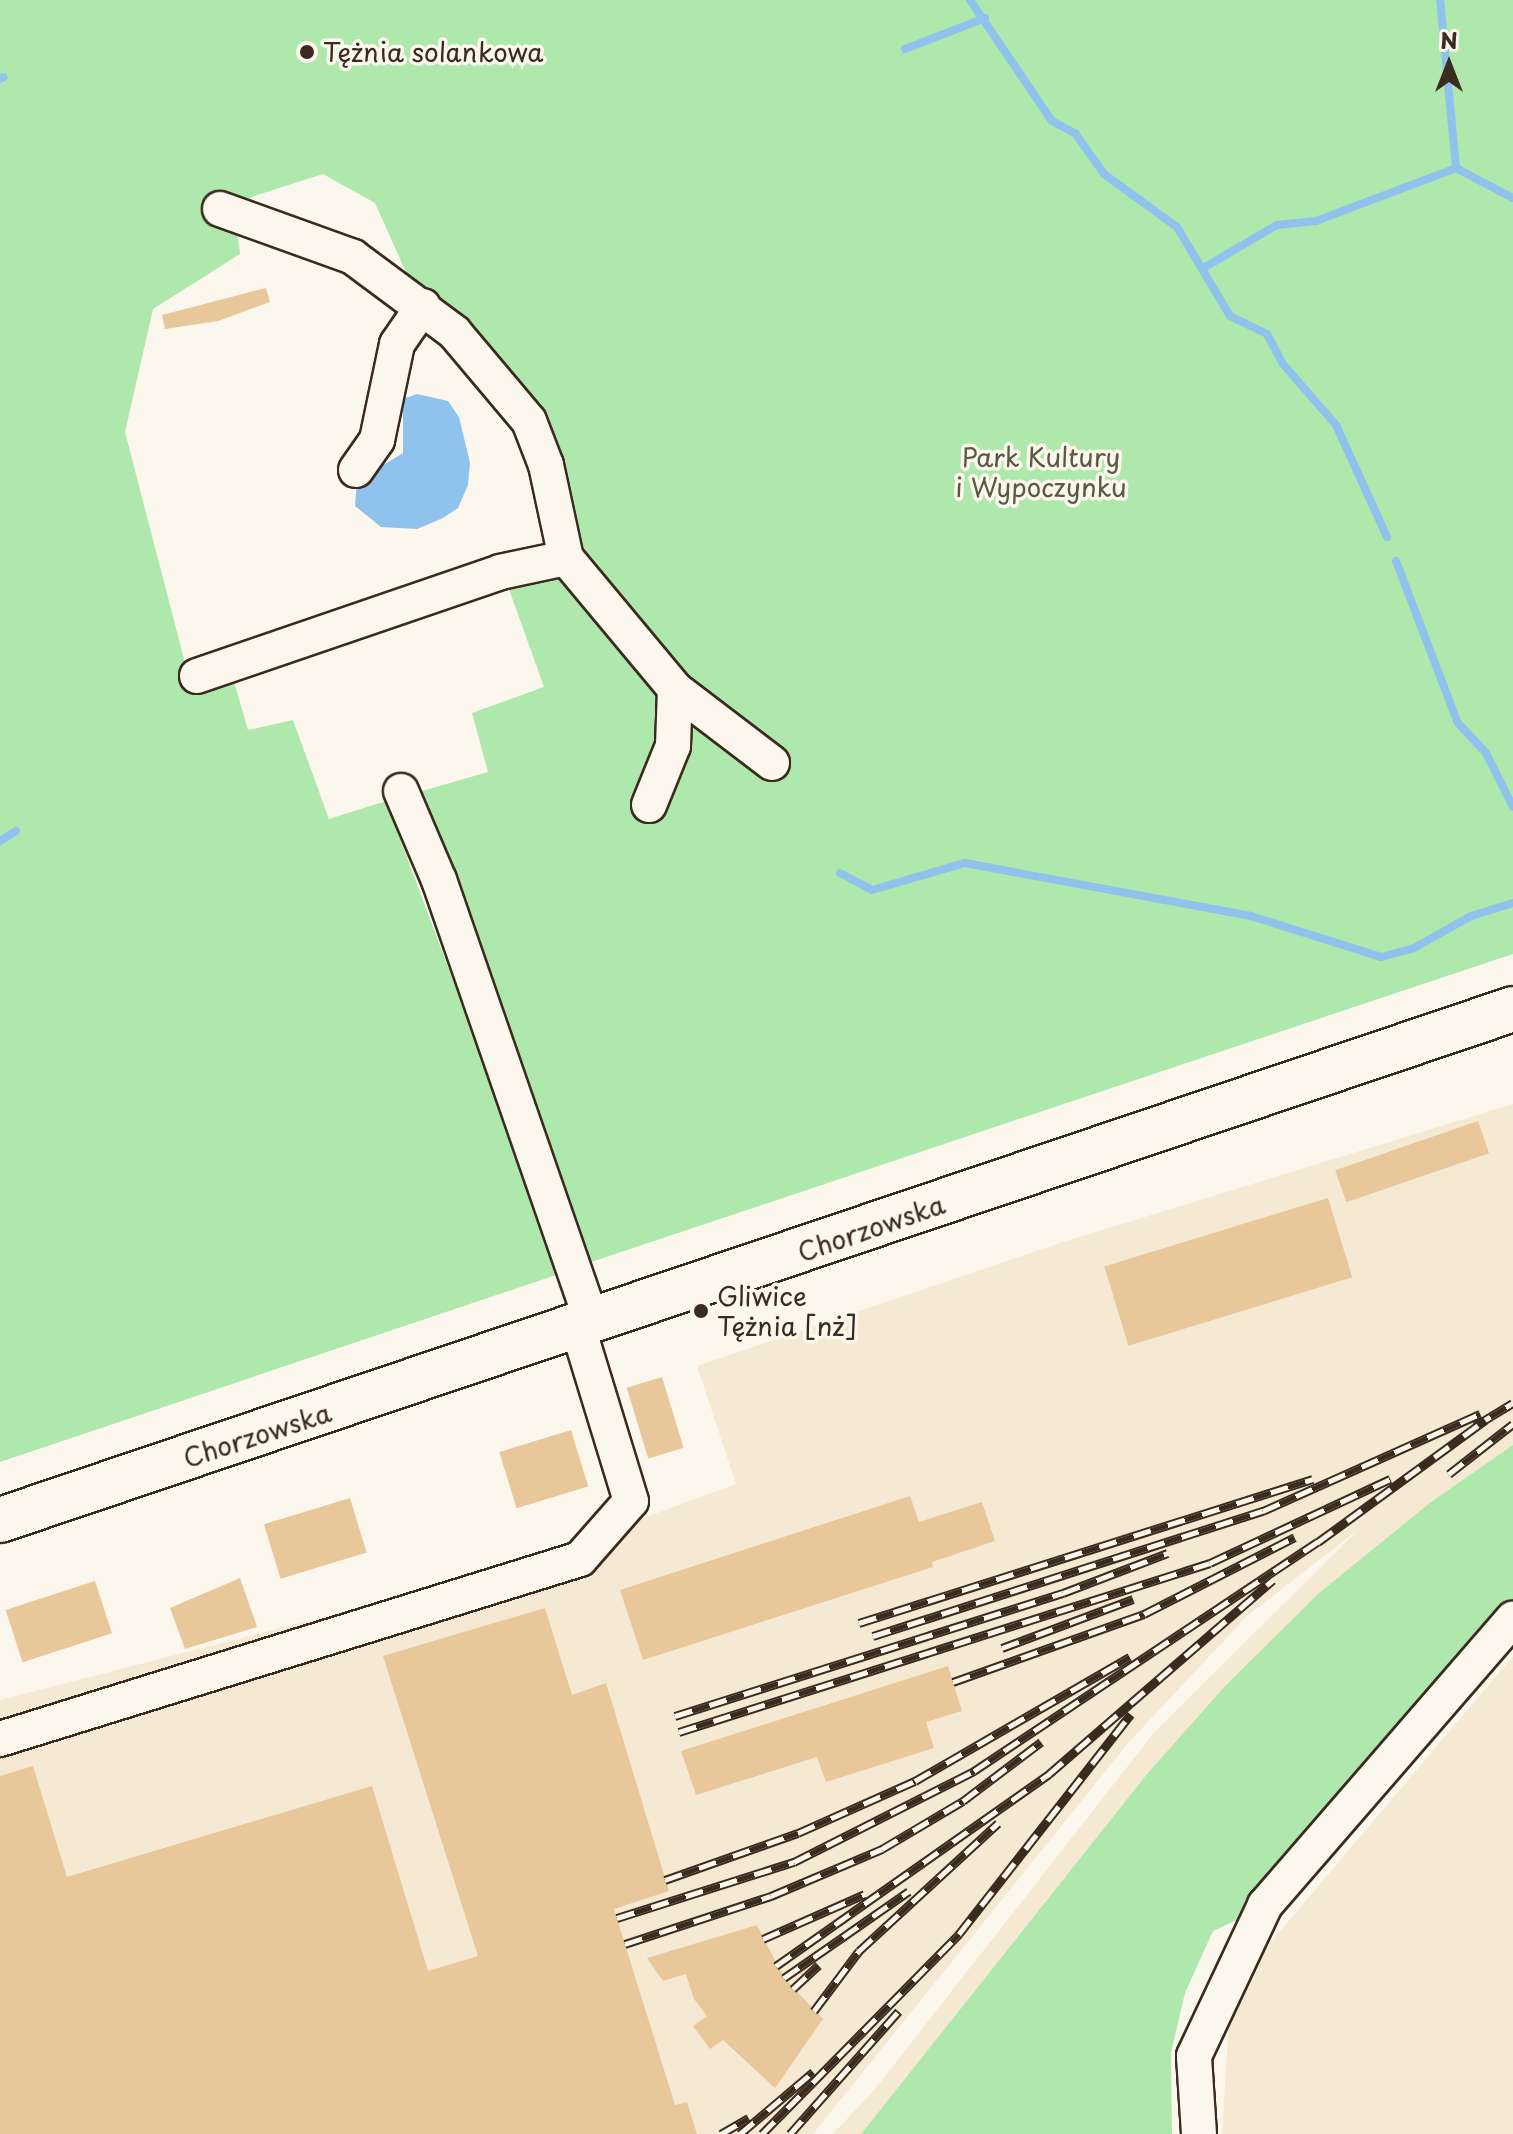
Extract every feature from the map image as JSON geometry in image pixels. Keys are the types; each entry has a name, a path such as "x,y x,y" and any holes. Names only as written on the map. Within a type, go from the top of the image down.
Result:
{"main road":[{"name":"Chorzowska","path":"0,1520 585,1325 1513,1009"}],"lane":[{"path":"220,209 353,257 423,306 493,374 529,421 546,465 566,558 675,689 772,763"},
{"path":"356,470 377,440 397,344 423,306"},
{"path":"197,676 500,572 566,558"},
{"path":"649,805 673,746 675,689"},
{"path":"0,1739 580,1559 631,1501 585,1325 439,880 401,791"},
{"path":"1199,2134 1194,2056 1265,1905 1513,1619"}],"shaded area":[{"path":"1513,1104 1513,1445 1431,1502 1319,1593 1225,1686 1147,1774 861,2134 833,2134 875,2089 1153,1734 1359,1529 1248,1615 1129,1742 813,2134 0,2134 0,1700 491,1574 736,1484 697,1366 1063,1242"},
{"path":"1513,1656 1513,2134 1222,2134 1230,2008 1254,1962"}],"green space":[{"name":"Park Kultury i Wypoczynku","path":"0,0 1513,0 1513,954 591,1262 415,793 488,772 472,713 544,687 505,578 577,555 541,405 418,299 375,203 323,174 257,195 234,205 240,254 153,309 125,432 191,686 232,675 248,730 293,720 329,819 386,801 562,1273 0,1462"},
{"path":"1513,1445 1513,1608 1237,1920 1213,1931 1185,1993 1171,2053 1172,2134 861,2134 1147,1774 1225,1686 1319,1593 1431,1502"}],"water":[{"path":"417,394 448,401 459,417 470,463 468,485 458,508 443,518 417,529 381,527 355,506 357,481 403,453 403,399"}],"building":[{"path":"266,288 270,302 218,321 165,329 162,315"},
{"path":"1478,1121 1489,1153 1346,1202 1335,1170"},
{"path":"1328,1198 1352,1277 1128,1346 1104,1266"},
{"path":"662,1377 684,1448 648,1459 627,1388"},
{"path":"571,1430 588,1486 517,1508 499,1452"},
{"path":"910,1496 919,1522 982,1502 995,1541 932,1562 933,1567 643,1660 620,1590"},
{"path":"350,1498 367,1553 281,1579 264,1524"},
{"path":"240,1578 257,1627 185,1649 170,1608"},
{"path":"95,1581 112,1633 23,1662 6,1610"},
{"path":"545,1608 572,1695 606,1683 669,1891 614,1909 675,2105 687,2102 697,2134 0,2134 0,1776 33,1766 67,1877 372,1786 428,1971 478,1956 383,1656"},
{"path":"948,1666 962,1711 926,1722 934,1748 826,1782 817,1757 696,1795 681,1751"},
{"path":"757,1925 784,1978 823,2019 775,2088 723,2040 710,2049 693,2026 707,2016 694,1999 686,1974 663,1981 647,1958"}],"waterway":[{"path":"970,0 1052,121 1075,133 1104,174 1177,227 1230,316 1267,334 1283,364 1336,425 1387,537"},
{"path":"1205,267 1277,225 1316,221 1456,168 1440,0"},
{"path":"905,49 985,18"},
{"path":"0,79 4,77"},
{"path":"1456,168 1513,198"},
{"path":"1396,561 1458,723 1486,753 1513,807"},
{"path":"0,841 16,831"},
{"path":"840,873 872,890 965,863 1251,916 1381,957 1414,948 1471,916 1513,903"}],"railway":[{"path":"1475,1426 1513,1403"},
{"path":"873,1636 1263,1511 1480,1414"},
{"path":"617,1918 794,1862 974,1771 1318,1542 1485,1420"},
{"path":"1449,1474 1513,1424"},
{"path":"859,1623 1313,1479"},
{"path":"679,1732 1210,1563 1390,1479"},
{"path":"953,1682 1144,1614 1295,1537"},
{"path":"675,1716 1063,1593 1168,1553"},
{"path":"776,1966 1049,1774 1273,1580"},
{"path":"1002,1648 1133,1599"},
{"path":"665,1880 798,1833 915,1781 1130,1657"},
{"path":"762,2134 959,1934 1131,1714"},
{"path":"625,1944 771,1896 882,1849 963,1801 1041,1742"},
{"path":"814,2011 859,1951 998,1823"},
{"path":"784,1978 909,1891"},
{"path":"763,1939 865,1894"},
{"path":"793,1989 819,1965"},
{"path":"790,2134 899,2011"},
{"path":"740,2134 813,2072"},
{"path":"721,2134 749,2118"}],"place":[{"name":"Tężnia solankowa","path":"307,52"},
{"name":"Gliwice Tężnia [nż]","path":"701,1311"}]}
